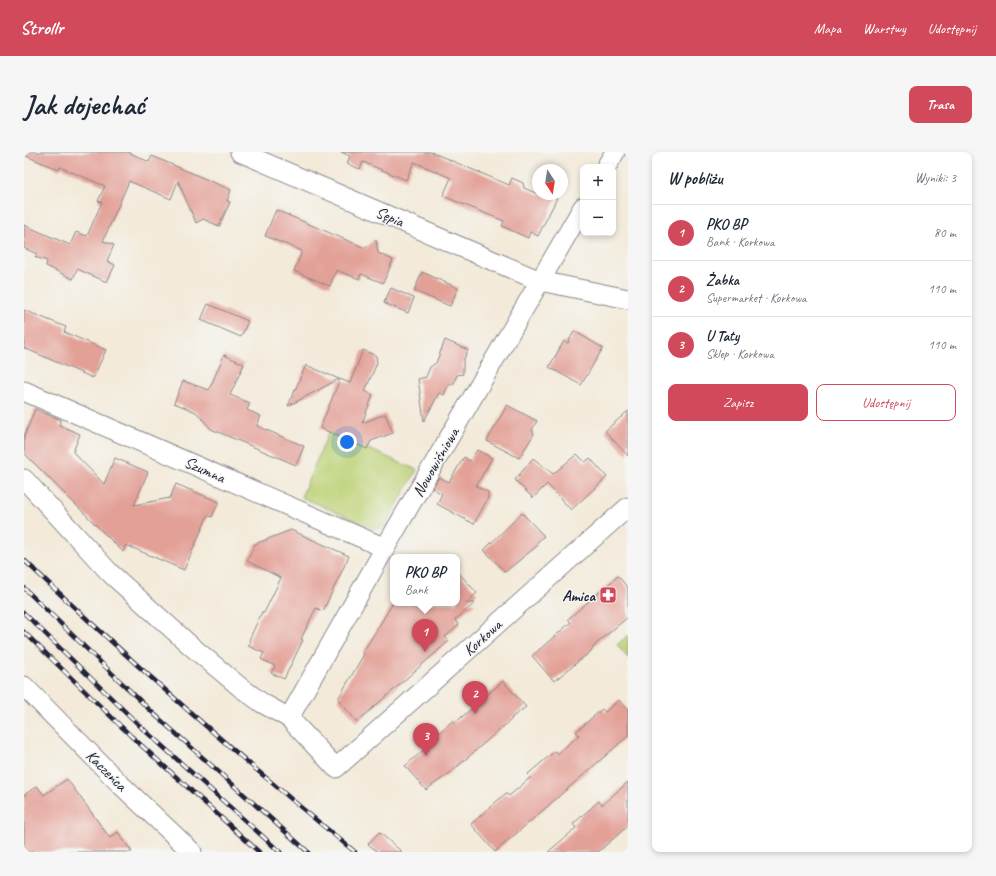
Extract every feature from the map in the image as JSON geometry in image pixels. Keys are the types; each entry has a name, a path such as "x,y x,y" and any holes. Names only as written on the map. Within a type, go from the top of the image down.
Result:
{"street":[{"name":"Sępia","path":"240,152 540,281 628,299"},
{"path":"608,164 614,152"},
{"name":"Nowowiśniowa","path":"289,718 385,548 580,212"},
{"name":"Szumna","path":"24,391 385,548"},
{"path":"24,479 110,572 192,646 240,687 262,703 289,718"},
{"name":"Korkowa","path":"289,718 336,768 628,507"},
{"name":"Kaczeńca","path":"24,686 121,785 192,852"}],"green space":[{"path":"329,432 417,470 384,527 375,529 301,497"},
{"path":"628,635 628,658 617,645"}],"building":[{"path":"24,152 128,152 149,162 152,156 231,190 227,201 230,202 219,226 203,219 196,223 178,181 171,199 129,181 103,241 114,245 107,261 115,265 107,282 77,269 73,279 46,266 47,261 35,257 37,254 24,248 24,225 70,245 76,232 87,236 102,202 98,201 105,186 60,167 59,170 24,155"},
{"path":"341,152 431,152 509,185 512,178 523,183 524,188 532,191 532,200 556,200 538,236 530,232 528,238 502,226 504,221 443,196 451,178 414,162 406,180 363,162 360,169 347,164 350,156"},
{"path":"276,210 365,248 376,240 378,253 393,260 383,283 361,274 359,279 336,270 330,286 294,271 302,251 265,236"},
{"path":"422,272 458,288 450,306 414,291"},
{"path":"391,288 414,298 408,313 384,303"},
{"path":"208,304 248,321 241,337 201,320"},
{"path":"24,310 66,327 64,332 106,350 93,378 24,348"},
{"path":"574,331 603,348 581,385 549,367 564,341 568,343"},
{"path":"445,340 468,350 463,361 463,374 457,375 453,385 449,383 444,395 439,393 424,421 418,379 426,377 430,367 436,363"},
{"path":"363,350 376,356 377,363 365,391 373,395 362,423 385,414 393,433 371,441 367,449 320,428 340,379 350,383"},
{"path":"224,355 244,364 230,395 250,403 247,410 261,416 257,426 304,446 296,465 211,429 196,412 174,403 183,381 209,390"},
{"path":"306,365 339,379 288,406"},
{"path":"507,405 537,421 532,430 534,434 519,458 487,441"},
{"path":"35,409 61,420 59,425 80,434 73,452 104,484 115,458 148,472 134,505 170,498 176,484 219,502 212,517 208,515 184,570 126,545 123,552 24,453 24,437"},
{"path":"628,411 628,456 605,431"},
{"path":"477,450 492,458 476,486 488,492 488,498 474,524 437,504 442,494 432,488 439,477 449,482 464,457 470,461"},
{"path":"577,454 585,462 590,458 607,477 571,510 547,484 533,498 515,480 533,458 553,474"},
{"path":"522,513 544,536 536,543 538,545 505,572 484,550"},
{"path":"291,530 349,556 323,611 316,608 301,639 303,640 284,679 271,673 275,666 261,659 264,653 248,646 251,641 249,640 262,612 264,613 281,578 247,561 255,544"},
{"path":"460,574 477,593 466,603 475,603 455,620 459,625 445,637 449,641 357,722 338,699 364,654 363,652 391,606 460,606"},
{"path":"618,576 628,588 628,617 596,644 590,652 554,681 532,656 571,622 568,619"},
{"path":"503,681 526,707 511,718 512,719 451,772 426,790 405,766 440,736 438,734 453,720 455,723"},
{"path":"619,700 628,710 628,736 495,852 471,824 506,793 509,796 531,777 528,774 555,751 557,754 579,735 576,732 602,709 605,712"},
{"path":"67,779 110,838 118,832 132,852 24,852 24,795 37,786 44,795"},
{"path":"628,782 628,826 598,852 548,852 576,828 573,824 599,801 602,805"},
{"path":"379,832 402,852 378,852 368,844"}],"railway":[{"path":"24,560 105,636 187,709 355,852"},
{"path":"24,588 154,714 308,852"},
{"path":"24,613 141,727 280,852"},
{"path":"24,632 131,736 259,852"}],"place":[{"name":"Amica","path":"608,595"},
{"name":"PKO BP","path":"425,652"},
{"name":"Żabka","path":"475,714"},
{"name":"U Taty","path":"426,756"}]}
